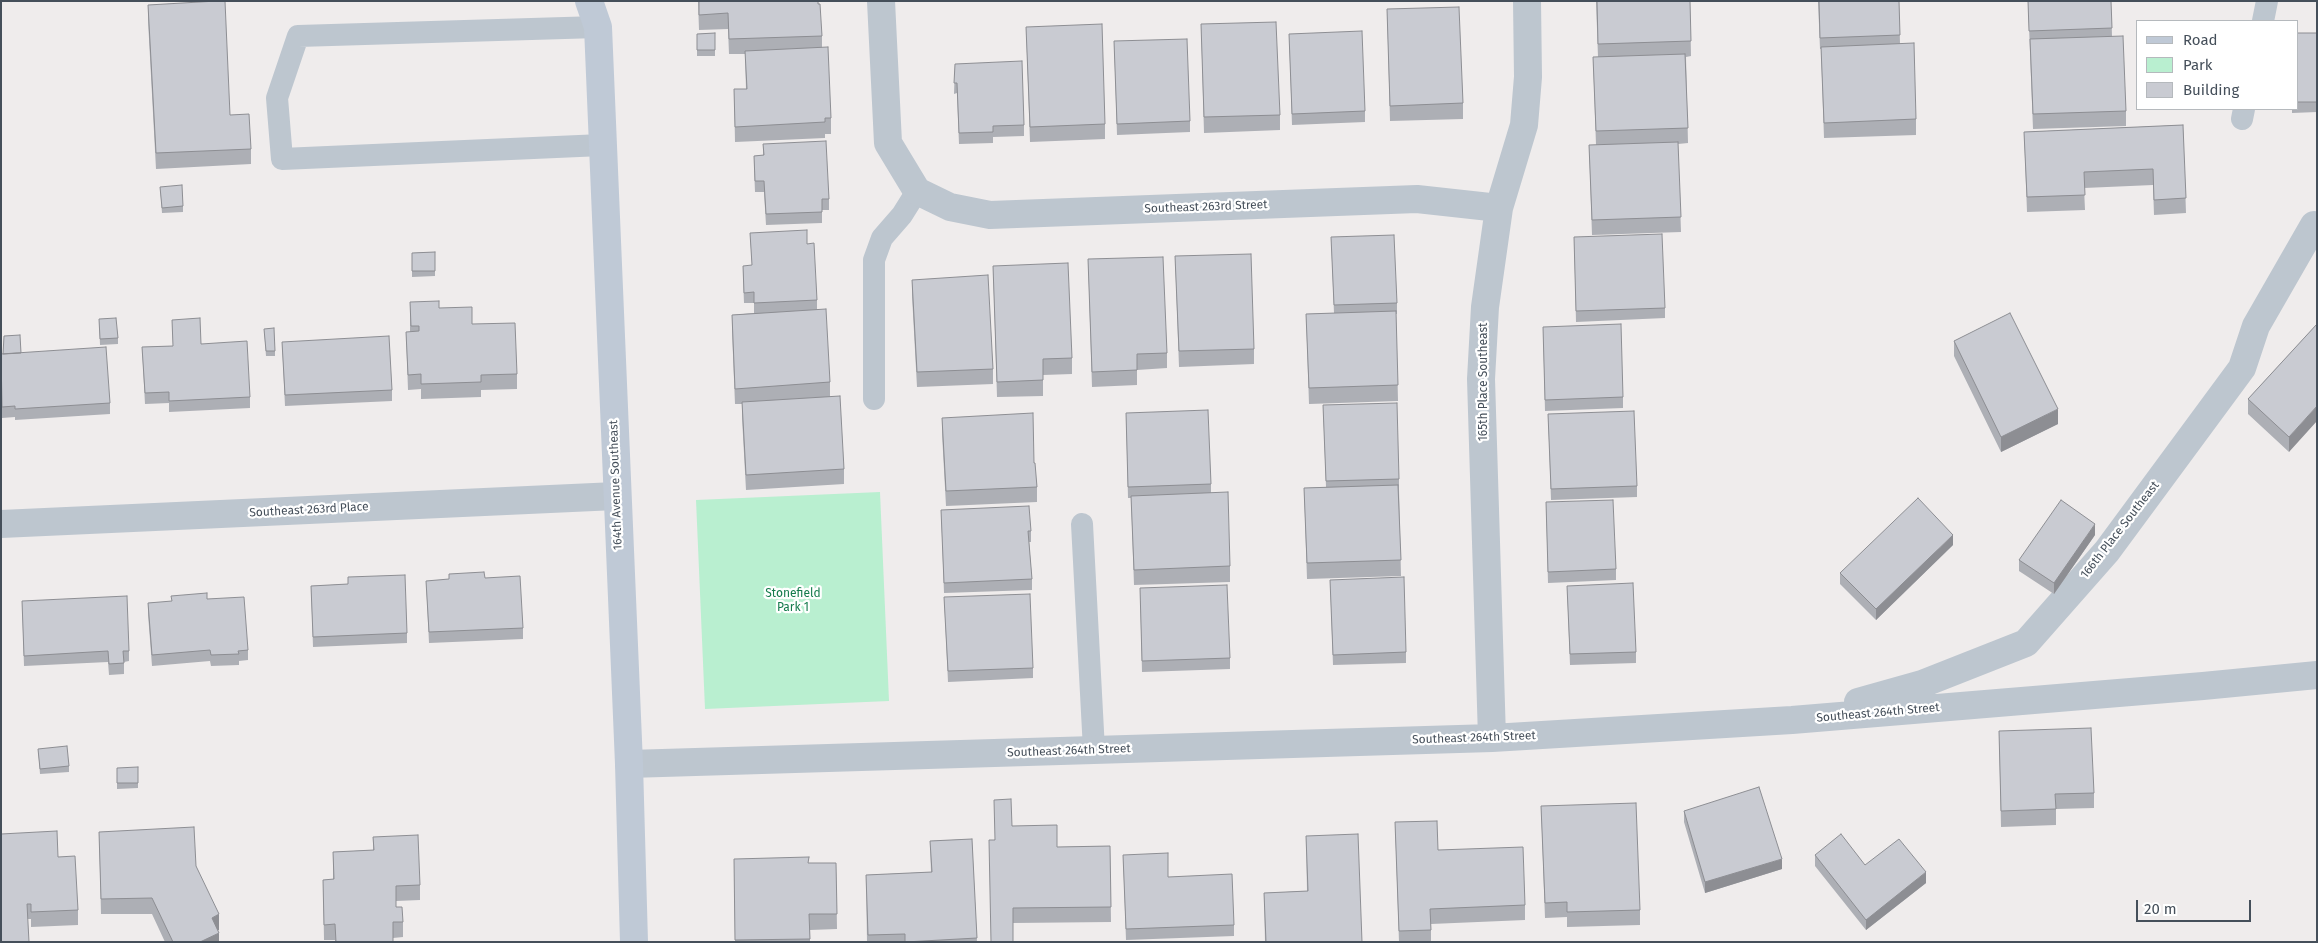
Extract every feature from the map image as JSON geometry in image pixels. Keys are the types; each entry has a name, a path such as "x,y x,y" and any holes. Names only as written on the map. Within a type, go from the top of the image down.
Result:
{"street":[{"name":"164th Avenue Southeast","path":"589,1 598,28 616,496 629,764 634,942"},
{"name":"164th Avenue Southeast","path":"598,28 609,1"},
{"path":"881,1 888,143 917,191"},
{"name":"165th Place Southeast","path":"1492,738 1481,379 1485,307 1499,208 1524,125 1528,77 1526,1"},
{"name":"Southeast 263rd Street","path":"917,191 950,207 990,215 1417,199 1499,208"},
{"name":"166th Place Southeast","path":"1792,720 1922,684 2026,642 2107,551 2242,368 2256,326 2314,225"},
{"name":"Southeast 263rd Place","path":"1,524 616,496"},
{"name":"Southeast 264th Street","path":"629,764 1492,738 1792,720 2193,687 2317,674"}],"lane":[{"path":"2263,20 2267,1"},
{"path":"598,28 298,36 277,98 282,159 602,145"},
{"path":"874,399 874,260 882,238 902,216 917,191"},
{"path":"1082,524 1094,750"}],"green space":[{"name":"Stonefield Park 1","path":"880,492 889,701 705,709 696,500"}],"building":[{"path":"225,1 230,115 249,114 251,149 156,153 148,5"},
{"path":"699,1 818,1 818,4 820,4 822,36 729,39 728,13 699,15"},
{"path":"1597,1 1690,1 1691,41 1598,44"},
{"path":"1819,1 1899,1 1900,35 1820,38"},
{"path":"2028,1 2111,1 2112,28 2029,31"},
{"path":"1459,7 1463,103 1390,106 1387,9"},
{"path":"1276,22 1280,115 1204,117 1201,24"},
{"path":"1102,24 1105,124 1030,127 1026,27"},
{"path":"1362,31 1365,111 1292,114 1289,34"},
{"path":"715,33 715,50 697,50 697,34"},
{"path":"2298,33 2317,33 2317,102 2298,102"},
{"path":"2123,36 2126,111 2033,114 2030,39"},
{"path":"1187,39 1190,121 1117,124 1114,41"},
{"path":"1914,43 1916,119 1824,123 1821,47"},
{"path":"828,47 831,118 825,118 825,122 735,127 734,89 747,89 745,51"},
{"path":"1685,54 1688,128 1596,131 1593,57"},
{"path":"1022,61 1024,125 993,126 993,132 959,133 957,83 954,83 955,64"},
{"path":"2183,125 2186,198 2154,200 2153,169 2084,172 2085,195 2027,197 2024,132"},
{"path":"826,141 829,199 822,199 822,212 766,214 764,181 755,181 754,156 764,155 763,144"},
{"path":"1678,142 1681,217 1592,220 1589,145"},
{"path":"182,185 183,206 162,208 160,187"},
{"path":"807,230 807,244 814,243 817,300 754,303 754,292 744,293 743,266 752,265 750,233"},
{"path":"1662,234 1665,308 1576,311 1574,237"},
{"path":"1394,235 1397,303 1334,305 1331,237"},
{"path":"435,252 435,271 412,271 412,253"},
{"path":"1251,254 1254,349 1179,351 1175,256"},
{"path":"1163,257 1167,353 1137,354 1137,370 1092,372 1088,259"},
{"path":"1068,263 1072,358 1043,359 1043,380 997,382 993,266"},
{"path":"988,275 993,369 917,372 912,280"},
{"path":"439,301 439,308 472,307 472,324 515,323 517,374 481,375 481,382 421,384 421,374 408,375 406,332 419,331 419,326 411,326 410,302"},
{"path":"826,309 830,382 735,389 732,315"},
{"path":"1396,311 1398,385 1309,388 1306,314"},
{"path":"2010,313 2058,409 2001,437 1954,341"},
{"path":"116,318 118,338 100,339 99,319"},
{"path":"200,318 201,344 247,341 250,397 169,401 169,392 145,393 142,347 173,346 172,320"},
{"path":"1621,324 1623,397 1545,400 1543,327"},
{"path":"2317,324 2317,406 2289,437 2248,399"},
{"path":"274,328 275,351 266,351 264,329"},
{"path":"20,335 21,353 3,354 4,336"},
{"path":"389,336 392,390 285,395 282,342"},
{"path":"106,347 110,403 15,409 15,406 2,407 1,354"},
{"path":"840,396 844,469 746,475 742,402"},
{"path":"1397,403 1399,479 1326,481 1323,405"},
{"path":"1208,410 1211,484 1128,487 1126,413"},
{"path":"1634,411 1637,486 1551,489 1548,414"},
{"path":"1033,413 1034,463 1037,487 946,491 942,418"},
{"path":"1398,485 1401,560 1307,563 1304,488"},
{"path":"1228,492 1230,566 1134,570 1131,496"},
{"path":"1918,498 1953,535 1876,609 1840,573"},
{"path":"1613,500 1616,569 1548,572 1546,502"},
{"path":"2061,500 2095,524 2054,583 2019,560"},
{"path":"1029,506 1031,531 1028,531 1032,579 944,583 941,510"},
{"path":"484,572 485,578 520,576 523,628 429,632 426,581 449,579 449,574"},
{"path":"405,575 407,633 313,637 311,586 348,584 348,577"},
{"path":"1404,577 1406,652 1333,655 1330,580"},
{"path":"1633,583 1636,652 1570,654 1567,586"},
{"path":"1227,585 1230,658 1142,661 1140,588"},
{"path":"207,593 207,599 244,597 248,650 238,651 239,654 211,655 210,650 152,655 148,603 172,601 171,596"},
{"path":"1030,594 1033,668 948,671 944,597"},
{"path":"127,596 129,651 123,651 124,663 109,664 108,651 24,656 22,601"},
{"path":"2091,728 2094,793 2055,794 2056,809 2001,811 1999,731"},
{"path":"67,746 69,766 40,769 38,749"},
{"path":"138,767 138,783 117,783 117,768"},
{"path":"1759,787 1782,859 1705,882 1684,811"},
{"path":"1011,799 1012,826 1057,825 1057,847 1110,846 1111,907 1013,908 1013,942 991,942 989,840 995,840 994,800"},
{"path":"1636,803 1640,910 1567,912 1567,902 1545,903 1541,806"},
{"path":"1437,821 1438,850 1523,847 1525,905 1430,909 1431,930 1399,931 1395,822"},
{"path":"194,827 196,866 219,914 212,918 219,933 200,942 173,942 152,898 101,899 99,832"},
{"path":"57,831 58,857 75,856 78,910 31,912 31,904 27,904 29,942 1,942 1,834"},
{"path":"1358,834 1362,942 1266,942 1264,893 1308,891 1306,836"},
{"path":"1841,834 1865,865 1899,839 1926,872 1866,920 1815,855"},
{"path":"418,835 420,885 396,886 396,907 402,907 403,922 393,922 393,942 336,942 335,924 324,925 323,880 334,879 333,852 374,850 373,837"},
{"path":"972,839 977,938 905,942 905,934 868,935 866,875 932,872 930,841"},
{"path":"1168,853 1168,877 1232,874 1234,925 1126,929 1123,855"},
{"path":"809,857 808,863 836,863 837,914 809,914 810,939 735,940 734,859"}]}
